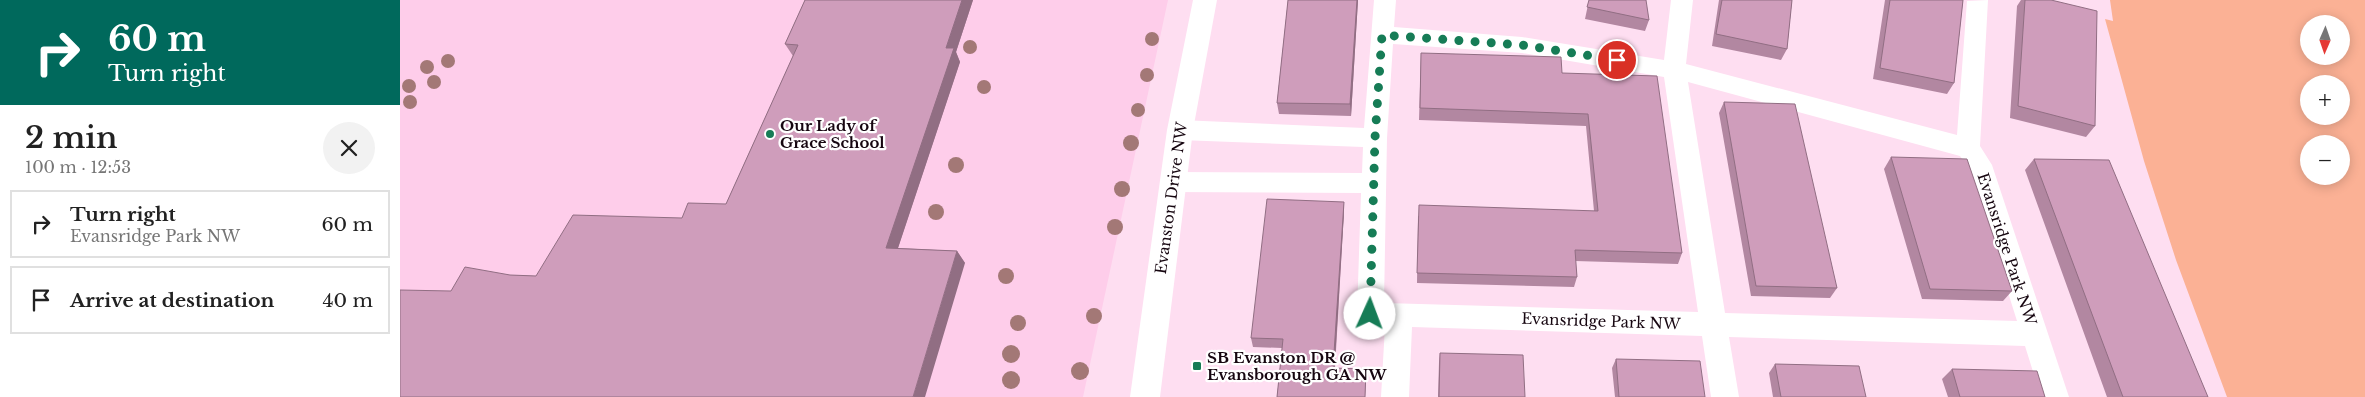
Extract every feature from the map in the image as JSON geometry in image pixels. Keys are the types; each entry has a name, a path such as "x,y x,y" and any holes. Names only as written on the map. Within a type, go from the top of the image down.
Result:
{"street":[{"name":"Evanston Drive NW","path":"1145,397 1172,182 1205,0"}],"lane":[{"name":"Evansridge Park NW","path":"1384,0 1375,138 1370,314 2036,334 1980,165 1968,148"},
{"path":"1682,0 1674,70 1725,397"},
{"path":"1382,35 1522,45 1674,70 1968,148 1978,1"},
{"path":"1180,130 1375,138"},
{"path":"1172,182 1373,183"},
{"path":"1395,397 1399,315"},
{"path":"2036,334 2055,397"}],"shaded area":[{"name":"Our Lady of Grace School","path":"400,0 1168,0 1083,397 400,397"},
{"path":"2110,0 2365,0 2365,397 2227,397 2176,260 2144,161 2105,19 2113,21"}],"building":[{"path":"805,0 962,0 946,48 954,48 886,248 957,251 913,397 400,397 400,290 451,291 465,267 510,275 536,276 573,215 682,218 688,203 726,204 798,45 785,44"},
{"path":"1288,0 1357,0 1350,104 1277,103"},
{"path":"1589,0 1646,0 1649,20 1587,7"},
{"path":"1722,0 1792,0 1787,49 1716,34"},
{"path":"1890,0 1963,0 1954,83 1880,68"},
{"path":"2025,0 2051,0 2097,11 2095,126 2018,106"},
{"path":"1421,53 1561,57 1562,73 1657,76 1682,253 1575,250 1577,277 1417,273 1419,205 1598,211 1588,114 1420,108"},
{"path":"1724,102 1795,104 1837,288 1756,286"},
{"path":"1891,157 1967,159 2012,291 1930,289"},
{"path":"2034,159 2109,160 2208,397 2123,397"},
{"path":"1267,199 1344,202 1333,368 1366,369 1365,397 1277,397 1283,339 1251,338"},
{"path":"1440,353 1523,355 1525,397 1439,397"},
{"path":"1616,359 1700,361 1705,397 1619,397"},
{"path":"1775,364 1859,366 1866,397 1781,397"},
{"path":"1952,369 2037,371 2045,397 1960,397"}],"place":[{"name":"Our Lady of Grace School","path":"770,134"},
{"name":"SB Evanston DR @ Evansborough GA NW","path":"1197,366"}],"route":[{"path":"1370,314 1373,183 1382,35 1522,45 1617,60"}]}
